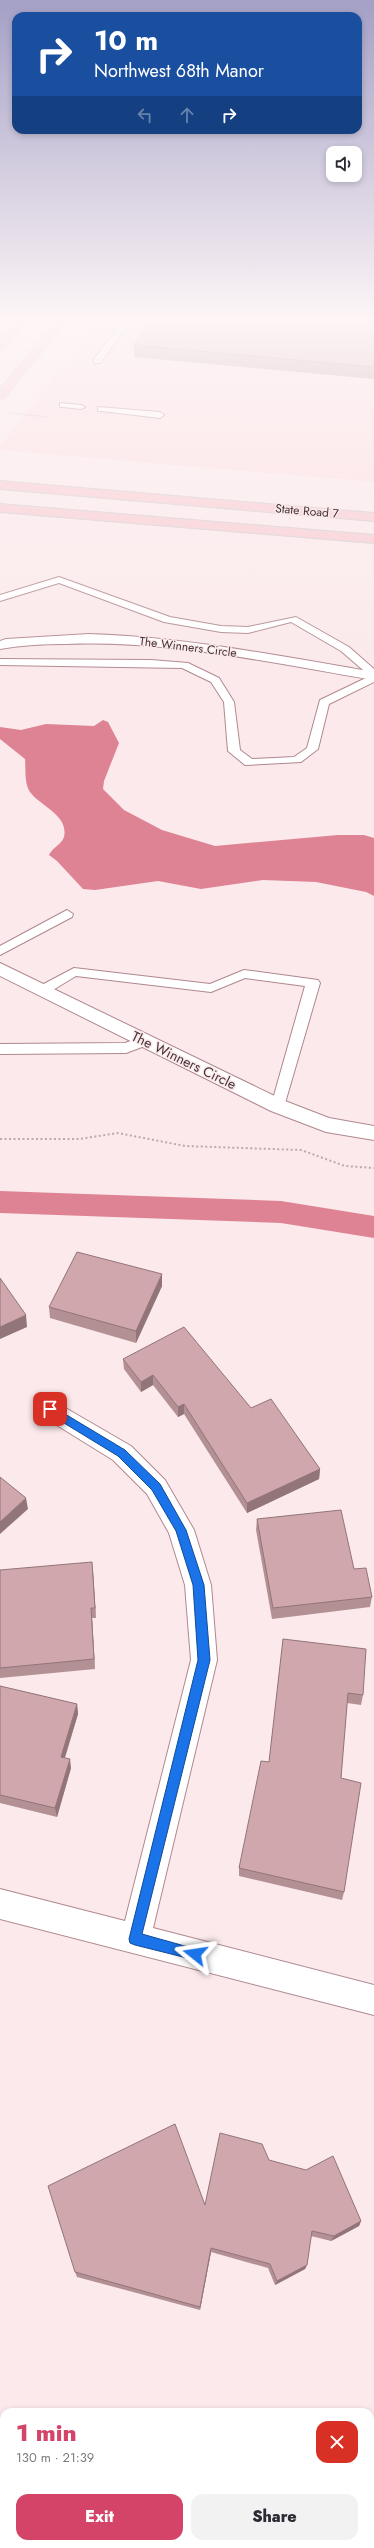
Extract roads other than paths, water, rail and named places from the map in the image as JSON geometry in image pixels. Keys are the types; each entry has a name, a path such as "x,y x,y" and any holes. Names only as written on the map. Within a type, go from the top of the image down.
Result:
{"main road":[{"name":"State Road 7","path":"0,485 374,517"},
{"name":"State Road 7","path":"0,508 374,539"}],"street":[{"name":"The Winners Circle","path":"0,645 69,639 125,640 187,646 374,676"},
{"name":"The Winners Circle","path":"0,969 278,1106 326,1125 374,1133"},
{"path":"50,1409 122,1453 156,1487 181,1530 198,1585 204,1660 135,1939"},
{"path":"0,1904 374,2000"}],"lane":[{"path":"0,598 60,580 168,620 221,629 248,630 292,619 344,649 374,676 324,702 312,749 297,760 249,763 234,751 229,702 214,680 184,665 151,663 0,662"},
{"path":"0,952 67,914"},
{"path":"43,990 74,972 211,988 244,974 313,983 278,1106"},
{"path":"0,1049 126,1048 145,1041"}],"waterway":[{"path":"0,1202 281,1212 374,1227"}]}
